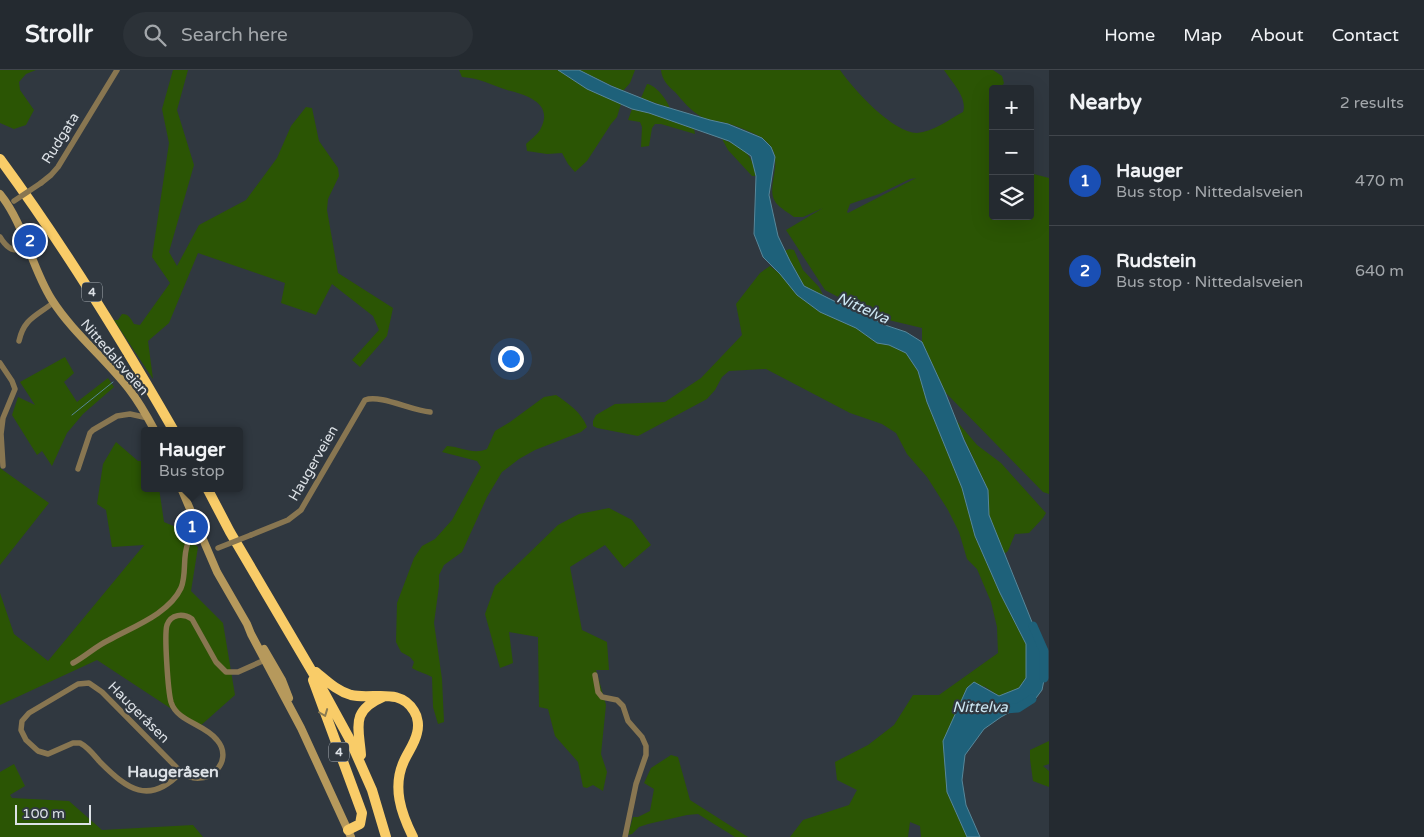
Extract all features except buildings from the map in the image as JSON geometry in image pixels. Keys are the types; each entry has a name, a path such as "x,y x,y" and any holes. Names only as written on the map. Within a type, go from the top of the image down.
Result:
{"highway":[{"name":"4","path":"0,159 77,269 172,427"},
{"name":"4","path":"0,167 73,271 167,427"},
{"name":"4","path":"204,492 230,532"},
{"name":"4","path":"209,492 230,532 346,731 374,797 386,837"},
{"name":"4","path":"310,667 342,692 360,696 386,695 397,697 406,702 413,710 417,719 417,734 402,766 398,784 401,810 413,837"},
{"name":"4","path":"310,667 316,693 362,810 361,821 349,834"},
{"name":"4","path":"361,763 358,732 360,717 363,710 370,703 386,695"}],"main road":[{"name":"Nittedalsveien","path":"0,194 11,203 44,286 54,302 128,388 153,427"},
{"path":"182,492 220,577 266,658 293,712 349,834"}],"street":[{"name":"Rudgata","path":"11,203 41,183 58,167 116,70"},
{"path":"0,237 5,245 12,250 17,251 28,248"},
{"path":"19,341 26,322 54,302"},
{"path":"0,363 15,389 3,418 1,434 3,466"},
{"name":"Haugerveien","path":"208,552 288,520 301,510 365,400 377,399 430,412"},
{"path":"78,469 90,433 93,430 117,416 130,414 148,418"},
{"path":"73,663 89,654 107,640 146,620 170,603 179,592 183,581 188,543 203,540"},
{"name":"Haugeråsen","path":"181,772 158,788 147,790 130,787 117,778 80,743 72,743 48,754 38,751 23,734 21,730 22,721 29,713 78,684 89,683 102,692 181,772 194,779 200,779 216,772 221,762 221,745 214,736 176,711 171,701 166,633 168,622 171,618 180,615 185,615 192,619 218,664 226,672 238,672 266,658"},
{"path":"596,675 598,692 602,698 617,700 623,706 628,720 642,737 646,746 646,756 636,784 625,837"}],"green space":[{"path":"0,70 36,70 26,74 19,82 20,90 34,110 26,125 14,129 0,123"},
{"path":"173,70 188,70 177,110 194,165 169,252 177,266 199,225 246,200 277,158 291,126 306,107 312,108 319,141 338,168 339,176 328,199 327,210 338,273 393,308 387,336 360,367 352,360 379,330 373,316 332,284 316,315 281,303 285,283 198,253 169,323 148,341 153,379 114,320 118,320 124,314 130,317 134,324 140,325 170,283 152,257 169,143 162,109"},
{"path":"459,70 558,70 587,89 621,104 617,117 587,161 575,172 562,153 547,154 527,151 526,144 539,132 544,121 544,113 536,102 530,98 485,82 462,77"},
{"path":"579,70 635,70 630,83 623,91"},
{"path":"661,70 840,70 874,109 897,126 917,133 935,128 963,112 964,107 961,95 944,70 993,70 1002,76 1003,85 989,85 989,220 1034,220 1034,174 1049,178 1049,494 1043,492 945,392 922,342 922,328 876,317 825,290 786,230 823,208 803,217 794,217 776,203 772,188 775,162 770,146 762,138 740,127 706,119 697,114 664,80","holes":["916,178 848,213 850,204"]},
{"path":"647,84 661,93 670,108 641,98"},
{"path":"632,109 694,129 695,134 655,124 652,128 649,146 641,147 642,127 640,122 628,120"},
{"path":"722,139 741,148 749,156 756,176 752,176 728,150"},
{"path":"789,249 794,250 803,270 819,287 823,295 804,286 785,251"},
{"path":"770,266 780,274 797,295 820,312 856,328 877,343 889,345 906,353 918,371 927,402 962,488 975,536 1000,593 1026,644 1026,678 1019,688 999,696 984,686 947,792 967,837 921,837 920,826 910,822 908,837 790,837 803,820 849,805 857,790 837,780 835,762 868,745 894,725 913,695 939,695 998,653 997,627 991,602 977,569 967,559 959,532 948,510 927,477 907,454 896,433 882,424 850,413 766,369 729,371 722,377 715,390 707,399 638,436 593,426 596,415 615,404 665,402 701,378 742,335 736,304 760,273"},
{"path":"65,357 74,373 64,382 77,402 108,378 114,387 83,414 67,433 52,466 42,451 37,455 12,415 18,397 35,405 20,382"},
{"path":"556,395 578,413 587,427 581,432 535,450 502,472 487,497 462,552 444,565 439,575 434,623 442,679 444,722 438,724 433,707 432,677 412,668 414,662 410,657 401,652 396,642 397,603 414,558 422,546 435,539 452,520 481,467 477,461 442,452 447,446 472,451 487,449 495,431 544,397"},
{"path":"955,419 977,445 1001,463 1046,513 1029,533 1015,534 1008,551 1004,554 989,515 988,490"},
{"path":"116,442 138,461 141,461 141,492 160,492 164,522 178,528 184,537 198,547 191,591 223,623 235,695 199,727 97,660 0,705 0,593 14,634 48,661 144,545 112,547 106,510 97,504 103,464"},
{"path":"0,468 49,503 0,565"},
{"path":"609,508 632,520 651,545 624,568 605,545 570,567 582,630 607,642 609,670 596,670 606,705 601,754 607,772 603,791 593,785 587,788 583,787 578,762 555,736 548,709 539,707 538,637 509,632 513,663 500,668 485,614 495,586 558,525 579,514"},
{"path":"1049,741 1049,764 1043,766 1049,771 1049,787 1033,781 1030,750"},
{"path":"671,755 678,757 690,800 748,837 735,837 698,814 648,824 639,827 632,834 628,835 633,817 638,817 650,811 654,789 644,783 651,768"},
{"path":"14,764 25,786 10,795 12,798 69,801 102,830 193,825 203,837 0,837 0,772"}],"water":[{"name":"Nittelva","path":"558,70 579,70 611,86 656,104 728,124 762,138 771,147 775,157 769,195 778,236 804,286 838,303 857,307 882,324 906,332 922,342 964,440 988,490 989,515 1044,652 1045,675 1042,690 1036,698 1001,717 984,729 965,755 962,780 966,805 980,837 967,837 947,792 943,741 967,688 974,682 999,696 1019,688 1026,678 1026,644 1000,593 975,536 962,488 927,402 918,371 906,353 889,345 877,343 856,328 820,312 797,295 763,257 754,234 756,176 751,156 729,141 649,113 632,109 587,89"}],"waterway":[{"path":"72,415 113,382"},
{"name":"Nittelva","path":"1033,626 1044,651 1044,678"},
{"name":"Nittelva","path":"1005,709 1018,708 1032,699"}],"place":[{"name":"Rudstein","path":"30,241"},
{"name":"Hauger","path":"192,527"}],"district":[{"name":"Haugeråsen","path":"173,771"}]}
